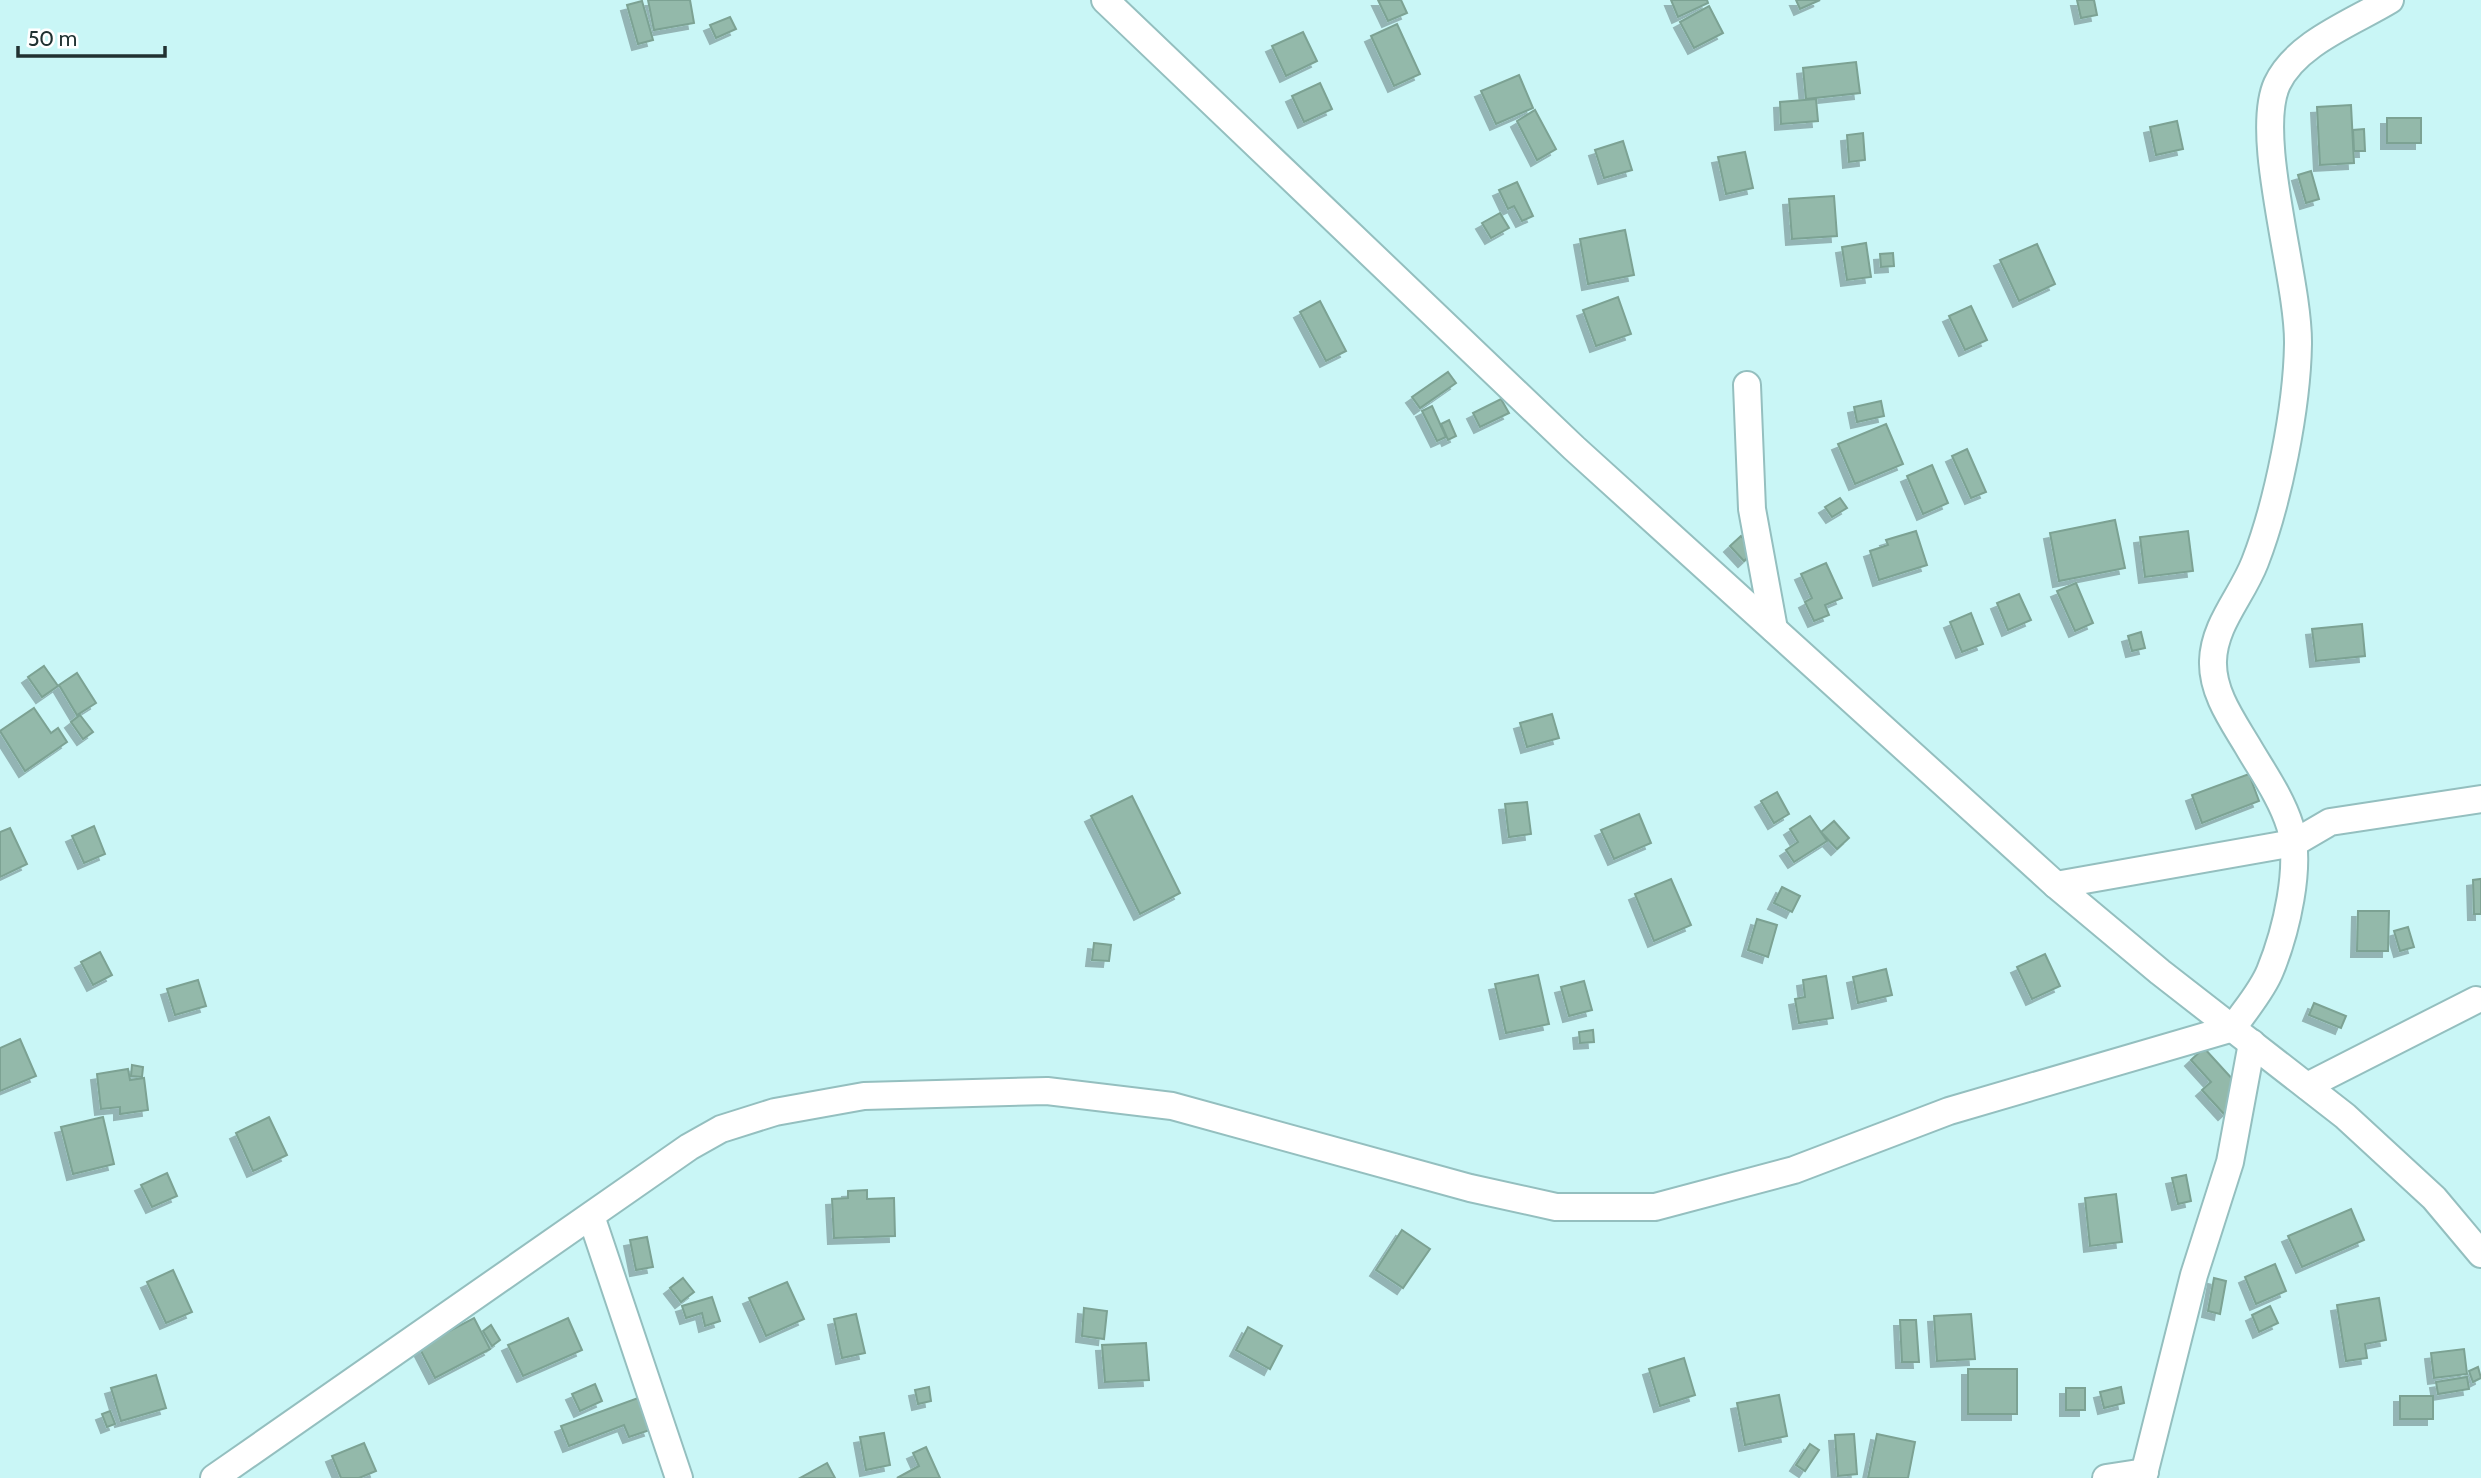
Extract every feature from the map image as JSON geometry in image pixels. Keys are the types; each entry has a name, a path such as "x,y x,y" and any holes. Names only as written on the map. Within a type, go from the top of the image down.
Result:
{"street":[{"path":"1105,0 1574,449 2056,885 2345,1116 2434,1198 2481,1254"},
{"path":"2106,1478 2144,1475 2194,1275 2230,1162 2242,1036 2269,973 2288,911 2294,843 2276,795 2216,688 2213,661 2219,630 2254,563 2276,490 2290,417 2298,344 2271,140 2271,104 2278,82 2311,47 2390,0"},
{"path":"1747,385 1752,509 1774,629"},
{"path":"2056,885 2294,843 2330,822 2481,799"},
{"path":"2307,1086 2476,1000"},
{"path":"214,1478 689,1147 721,1129 775,1112 864,1096 1047,1091 1172,1105 1470,1188 1556,1207 1655,1207 1794,1170 1948,1111 2242,1036"},
{"path":"592,1216 679,1478"}],"building":[{"path":"648,0 690,0 694,23 654,30"},
{"path":"1378,0 1401,0 1407,13 1388,21"},
{"path":"1671,0 1707,0 1708,3 1678,17"},
{"path":"1796,0 1820,0 1800,9"},
{"path":"2077,0 2094,0 2097,15 2081,18"},
{"path":"642,1 653,40 638,44 627,5"},
{"path":"1709,6 1723,33 1694,48 1680,22"},
{"path":"730,17 736,29 716,38 710,25"},
{"path":"1397,24 1420,74 1394,86 1371,36"},
{"path":"1303,32 1317,61 1286,76 1272,46"},
{"path":"1856,62 1860,93 1806,99 1803,68"},
{"path":"1519,75 1533,108 1496,124 1481,91"},
{"path":"1320,83 1332,109 1304,122 1292,96"},
{"path":"1816,99 1818,121 1781,124 1780,102"},
{"path":"2351,105 2354,163 2320,165 2317,107"},
{"path":"1535,110 1556,149 1537,160 1517,121"},
{"path":"2387,118 2421,118 2421,143 2387,143"},
{"path":"2177,121 2183,149 2156,155 2150,127"},
{"path":"2364,129 2365,151 2354,151 2353,130"},
{"path":"1863,133 1865,160 1849,162 1847,135"},
{"path":"1623,141 1632,170 1604,178 1595,150"},
{"path":"1745,152 1753,188 1726,194 1718,157"},
{"path":"2311,171 2319,199 2306,203 2298,175"},
{"path":"1517,182 1533,216 1522,221 1514,206 1508,209 1499,190"},
{"path":"1834,196 1837,236 1792,239 1789,199"},
{"path":"1500,213 1509,228 1491,238 1482,223"},
{"path":"1625,230 1634,275 1588,284 1580,239"},
{"path":"1866,243 1871,277 1847,280 1842,247"},
{"path":"2037,244 2055,284 2019,301 2000,260"},
{"path":"1893,253 1894,266 1881,267 1880,254"},
{"path":"1618,297 1631,334 1596,346 1583,310"},
{"path":"1320,301 1346,351 1326,361 1300,312"},
{"path":"1971,306 1987,340 1965,350 1949,316"},
{"path":"1448,372 1456,383 1420,408 1412,397"},
{"path":"1501,399 1509,413 1480,427 1473,413"},
{"path":"1881,401 1884,416 1857,422 1854,407"},
{"path":"1432,406 1446,437 1437,441 1422,411"},
{"path":"1449,420 1456,436 1448,440 1441,424"},
{"path":"1886,424 1903,464 1855,484 1838,444"},
{"path":"1967,449 1986,492 1971,498 1952,456"},
{"path":"1932,465 1948,503 1923,514 1907,476"},
{"path":"1840,498 1847,508 1832,517 1825,507"},
{"path":"2115,520 2125,568 2059,581 2050,533"},
{"path":"1916,531 1927,565 1879,580 1870,551 1888,545 1886,540"},
{"path":"2188,531 2193,571 2145,577 2140,537"},
{"path":"1741,536 1755,551 1744,561 1730,546"},
{"path":"1826,563 1842,598 1825,605 1829,615 1814,621 1805,602 1812,598 1801,574"},
{"path":"2076,583 2093,623 2075,631 2057,591"},
{"path":"2019,594 2031,620 2008,630 1997,603"},
{"path":"1971,613 1983,644 1962,652 1950,622"},
{"path":"2362,624 2365,656 2316,661 2312,629"},
{"path":"2141,632 2145,648 2132,651 2128,636"},
{"path":"44,666 58,686 42,697 28,677"},
{"path":"77,673 96,703 77,715 59,685"},
{"path":"34,708 51,733 58,728 67,742 25,771 0,731"},
{"path":"1552,714 1559,738 1527,747 1520,723"},
{"path":"80,715 93,732 83,739 71,722"},
{"path":"2249,774 2259,801 2202,823 2192,795"},
{"path":"1777,792 1789,814 1774,823 1761,801"},
{"path":"1132,796 1180,893 1140,914 1091,816"},
{"path":"1527,802 1531,834 1509,837 1505,804"},
{"path":"1639,814 1651,843 1614,859 1601,830"},
{"path":"1810,816 1827,841 1794,862 1786,850 1798,842 1790,829"},
{"path":"1834,821 1849,838 1837,849 1821,832"},
{"path":"94,826 105,854 84,863 72,836"},
{"path":"10,828 27,864 0,877 0,832"},
{"path":"1671,879 1691,925 1654,941 1635,894"},
{"path":"2481,879 2481,914 2474,914 2473,880"},
{"path":"1782,887 1800,896 1792,912 1774,903"},
{"path":"2358,911 2389,911 2388,951 2357,951"},
{"path":"1757,919 1777,925 1768,957 1748,950"},
{"path":"2408,927 2414,947 2400,951 2394,931"},
{"path":"1094,943 1111,945 1109,961 1092,960"},
{"path":"100,952 112,975 93,985 81,962"},
{"path":"2045,954 2060,986 2032,999 2017,967"},
{"path":"1886,969 1892,995 1858,1003 1853,977"},
{"path":"1538,975 1549,1024 1506,1033 1495,984"},
{"path":"1826,976 1833,1018 1799,1023 1795,999 1805,997 1803,980"},
{"path":"198,980 206,1006 175,1015 167,989"},
{"path":"1584,981 1592,1010 1569,1016 1561,987"},
{"path":"2314,1003 2346,1016 2341,1028 2309,1015"},
{"path":"1593,1030 1594,1042 1580,1043 1579,1032"},
{"path":"20,1039 36,1076 0,1091 0,1048"},
{"path":"2204,1048 2246,1094 2224,1114 2202,1090 2211,1082 2191,1060"},
{"path":"132,1065 143,1067 142,1077 131,1076"},
{"path":"128,1069 130,1080 144,1078 148,1110 120,1114 120,1107 101,1109 97,1074"},
{"path":"103,1117 114,1164 73,1174 61,1127"},
{"path":"269,1117 287,1155 253,1171 236,1133"},
{"path":"167,1173 177,1196 152,1207 141,1185"},
{"path":"2186,1175 2191,1201 2178,1204 2172,1178"},
{"path":"867,1190 867,1199 894,1198 895,1236 834,1238 832,1199 848,1198 848,1191"},
{"path":"2116,1194 2122,1242 2090,1246 2085,1198"},
{"path":"2351,1209 2364,1240 2302,1267 2288,1236"},
{"path":"1402,1230 1430,1249 1403,1288 1376,1270"},
{"path":"647,1237 653,1267 636,1270 630,1240"},
{"path":"2275,1264 2286,1291 2256,1304 2245,1277"},
{"path":"173,1270 192,1312 166,1323 147,1282"},
{"path":"683,1278 694,1292 681,1302 670,1288"},
{"path":"2214,1278 2226,1281 2220,1314 2208,1311"},
{"path":"787,1282 804,1319 766,1336 749,1298"},
{"path":"712,1297 720,1321 705,1326 702,1313 686,1318 682,1306"},
{"path":"2379,1298 2386,1340 2365,1344 2367,1358 2346,1361 2337,1305"},
{"path":"2270,1306 2278,1323 2259,1332 2252,1315"},
{"path":"1084,1308 1107,1311 1104,1339 1082,1336"},
{"path":"856,1314 865,1353 842,1358 834,1319"},
{"path":"1971,1314 1975,1359 1937,1361 1934,1316"},
{"path":"474,1318 490,1349 435,1378 419,1347"},
{"path":"568,1318 582,1350 523,1376 508,1345"},
{"path":"1900,1320 1916,1320 1919,1362 1902,1362"},
{"path":"491,1325 500,1340 492,1346 483,1331"},
{"path":"1248,1327 1282,1346 1270,1369 1236,1350"},
{"path":"1146,1343 1149,1380 1105,1382 1102,1345"},
{"path":"2464,1349 2467,1374 2434,1378 2431,1353"},
{"path":"1684,1358 1695,1395 1660,1406 1649,1369"},
{"path":"2478,1367 2481,1378 2473,1382 2469,1371"},
{"path":"1968,1369 2017,1369 2017,1414 1968,1414"},
{"path":"156,1375 166,1408 121,1421 111,1388"},
{"path":"2467,1377 2469,1389 2438,1394 2436,1382"},
{"path":"595,1384 602,1401 580,1411 572,1394"},
{"path":"929,1387 931,1401 918,1404 915,1390"},
{"path":"2121,1387 2124,1403 2104,1408 2100,1392"},
{"path":"2066,1388 2085,1388 2085,1410 2066,1410"},
{"path":"1779,1395 1787,1436 1745,1445 1737,1403"},
{"path":"2400,1396 2433,1396 2433,1419 2400,1419"},
{"path":"638,1398 650,1430 629,1437 624,1425 569,1446 561,1426"},
{"path":"110,1411 115,1424 107,1427 102,1414"},
{"path":"884,1433 890,1465 866,1470 860,1437"},
{"path":"1854,1434 1857,1474 1838,1476 1835,1435"},
{"path":"1877,1434 1915,1442 1908,1478 1868,1478"},
{"path":"364,1443 376,1471 359,1478 341,1478 332,1456"},
{"path":"1810,1444 1819,1450 1805,1471 1796,1465"},
{"path":"926,1447 940,1478 897,1478 919,1466 913,1453"},
{"path":"827,1463 835,1478 800,1478"}]}
